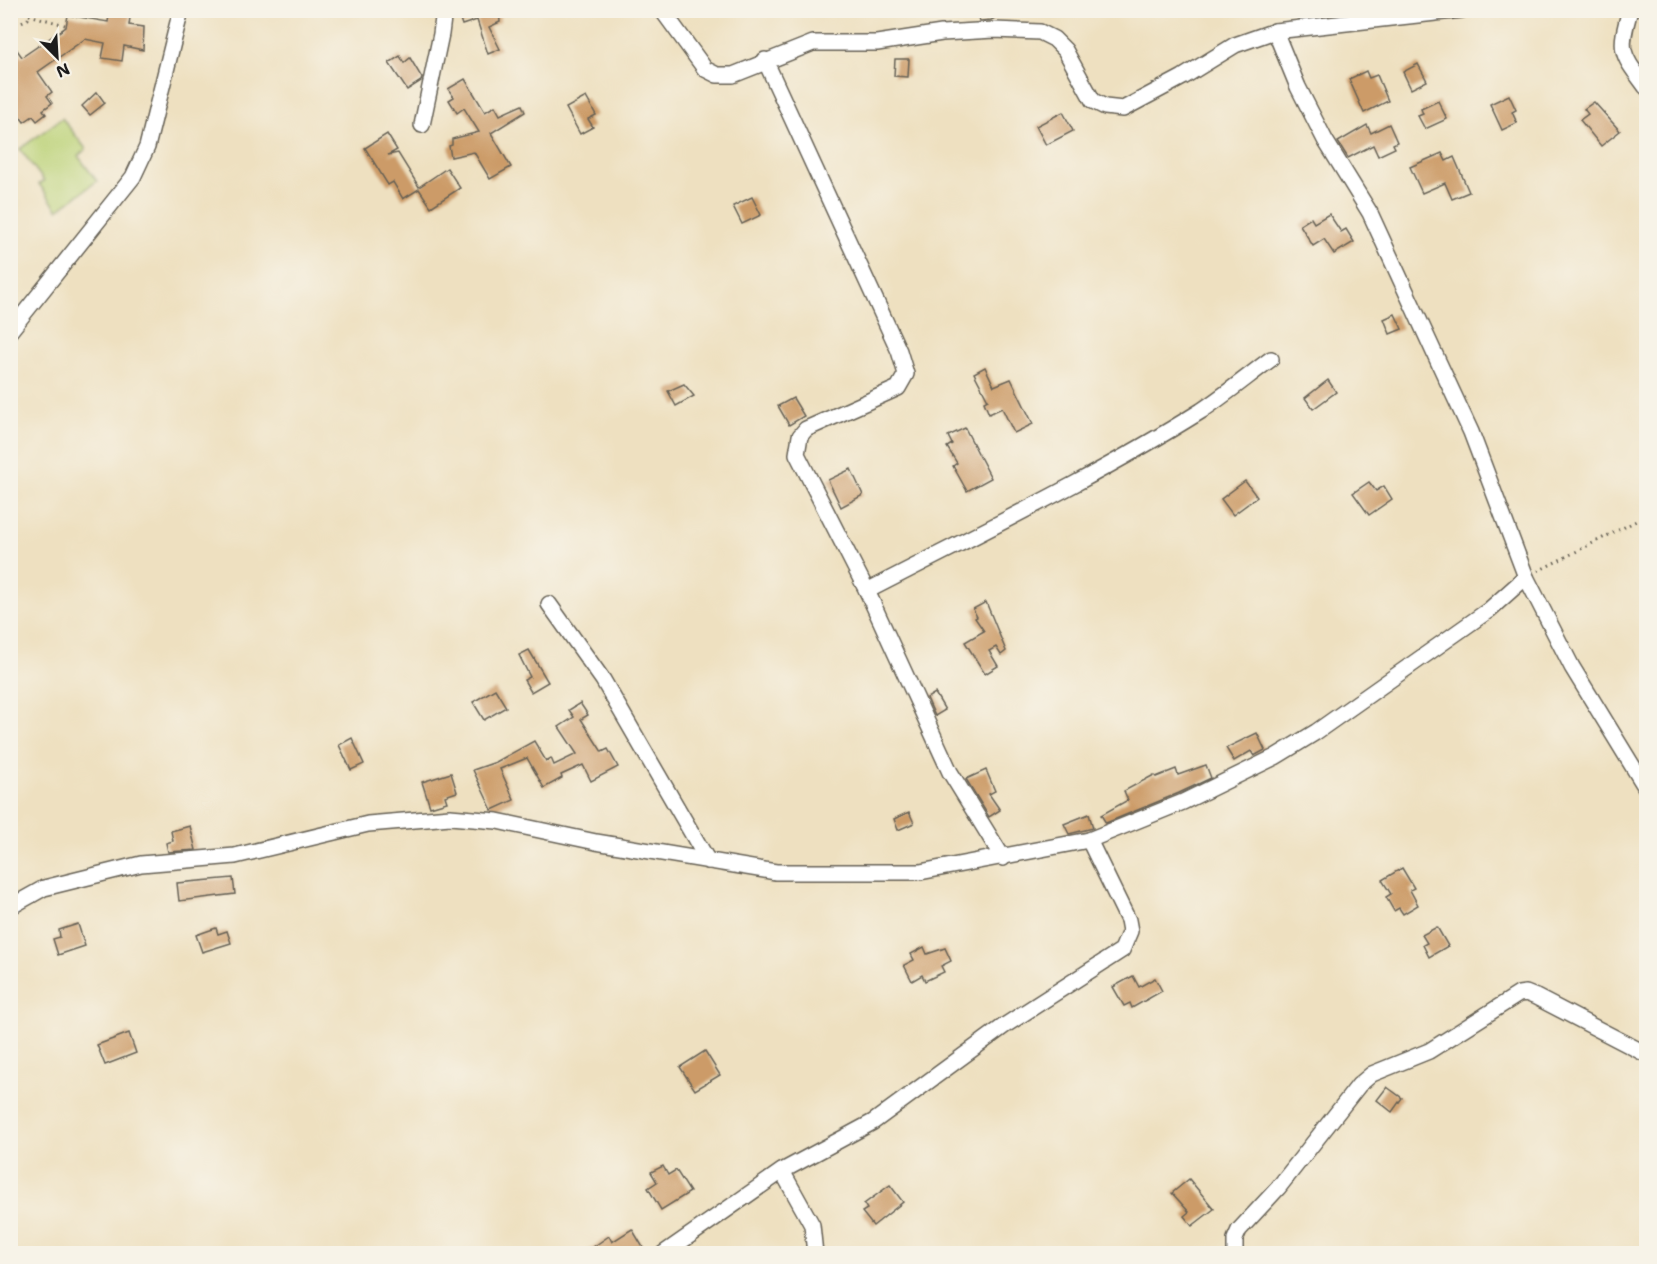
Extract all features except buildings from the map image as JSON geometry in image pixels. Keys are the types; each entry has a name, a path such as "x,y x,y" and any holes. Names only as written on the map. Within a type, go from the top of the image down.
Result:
{"street":[{"path":"10,331 133,177 147,147 181,10"},
{"path":"422,125 444,10"},
{"path":"662,10 705,69 717,75 733,75 765,60 813,43 877,43 942,33 994,30 1040,32 1054,39 1065,50 1093,101 1105,107 1123,109 1183,77 1235,45 1275,31 1462,10"},
{"path":"1630,10 1622,49 1626,61 1647,87"},
{"path":"1275,31 1325,140 1370,213 1471,432 1526,577 1572,667 1647,788"},
{"path":"765,60 904,363 906,374 898,387 806,429 798,443 800,463 867,591 936,746 1004,858"},
{"path":"867,591 1062,491 1166,432 1203,410 1271,359"},
{"path":"10,907 44,888 141,864 235,856 368,824 440,817 497,821 596,842 776,872 867,874 920,872 1004,858 1089,840 1184,802 1275,757 1316,732 1490,610 1526,577"},
{"path":"549,604 603,680 708,861"},
{"path":"663,1254 782,1171 873,1122 1004,1026 1122,950 1130,931 1128,920 1089,840"},
{"path":"1235,1254 1235,1239 1239,1230 1278,1188 1359,1085 1372,1074 1429,1051 1518,994 1526,993 1536,997 1647,1054"},
{"path":"782,1171 812,1225 815,1254"}],"path":[{"path":"12,10 12,19 21,22 30,13 65,25"},
{"path":"1526,577 1647,516"}],"green space":[{"path":"62,118 86,149 78,156 97,181 58,210 39,184 44,181 20,149"}]}
